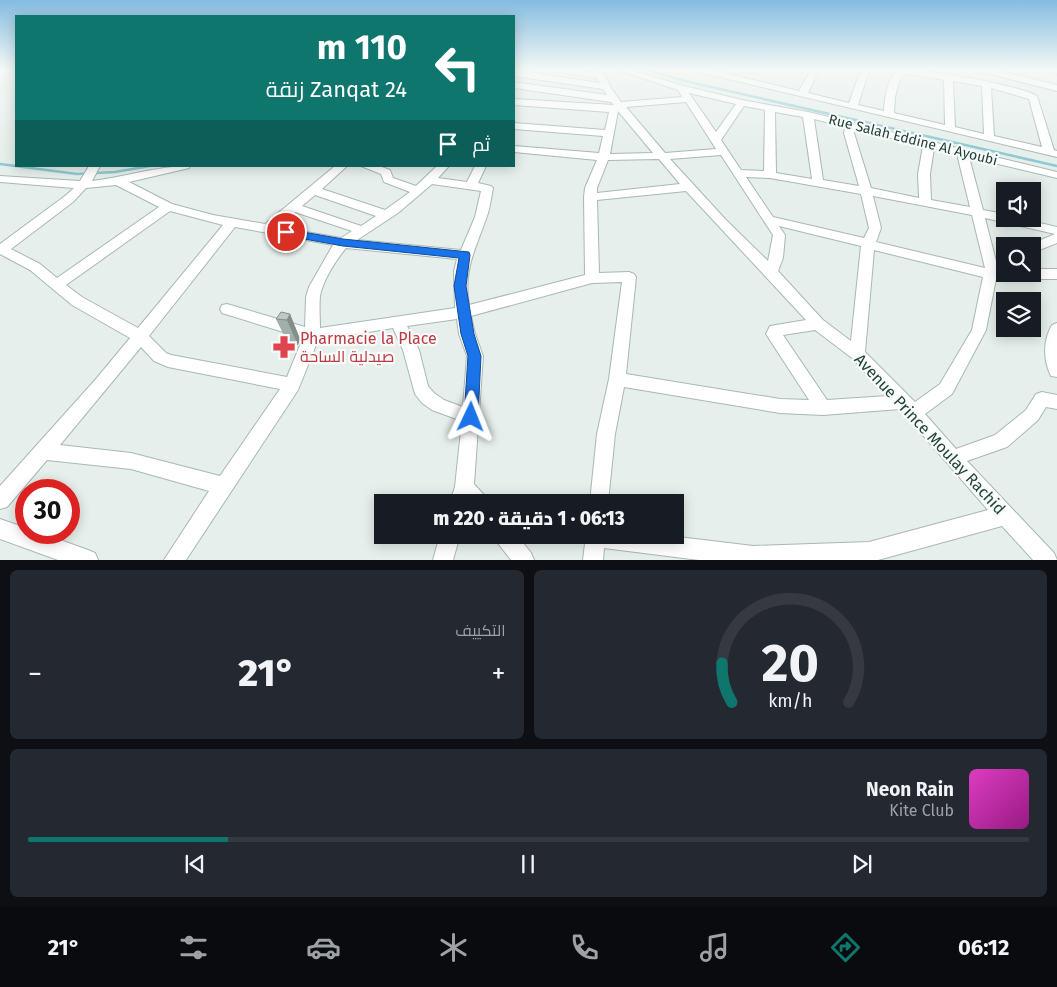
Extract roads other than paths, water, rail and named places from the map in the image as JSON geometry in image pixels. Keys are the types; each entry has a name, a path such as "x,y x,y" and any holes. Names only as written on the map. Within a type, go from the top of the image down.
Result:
{"street":[{"path":"571,96 616,105"},
{"name":"Avenue Prince Moulay Rachid","path":"611,96 616,105 688,187 771,272 818,324 857,354 908,407 1047,560"},
{"path":"686,96 779,234 776,258 771,272"},
{"name":"Rue Salah Eddine Al Ayoubi","path":"720,96 851,124 1057,175"},
{"path":"720,145 741,96"},
{"path":"807,96 1053,153"},
{"path":"853,107 857,96"},
{"path":"889,115 890,96"},
{"path":"949,96 950,129"},
{"path":"987,96 989,138"},
{"path":"1028,96 1034,98 1053,153"},
{"path":"515,102 616,105 688,99"},
{"path":"592,278 591,188 604,157 616,105"},
{"path":"770,107 770,175"},
{"path":"808,114 818,183"},
{"path":"851,124 849,133 875,228 868,244 857,354"},
{"path":"515,126 609,133"},
{"path":"925,203 924,174 929,144"},
{"path":"515,149 604,157 661,156 720,145"},
{"path":"618,379 780,406 823,408 908,407 946,388 979,330 996,268 977,211 962,152"},
{"path":"118,181 181,167"},
{"path":"267,229 341,167"},
{"path":"369,167 386,172 388,180 418,191"},
{"path":"174,560 222,486 292,385 312,335 313,297 316,287 335,252 343,243 418,191 443,167"},
{"path":"472,184 480,167"},
{"path":"739,173 770,175 996,216"},
{"path":"90,175 69,199 1,250 35,267 78,301 140,336 160,357 168,361 292,385"},
{"path":"0,179 90,175 118,181 168,206 232,222 343,243 465,255"},
{"path":"431,180 486,187 481,218 465,255 460,286 467,334 475,356 471,417 462,494"},
{"path":"590,197 688,187"},
{"path":"313,190 386,215"},
{"path":"58,284 168,206"},
{"path":"292,207 362,230"},
{"path":"771,220 847,237 868,244 996,268"},
{"path":"0,500 44,451 140,336 232,222"},
{"path":"1041,227 1057,231"},
{"path":"1041,246 1057,238"},
{"path":"1041,272 1057,274"},
{"path":"227,309 312,335 464,312 592,278 629,276 618,379 606,434 600,494"},
{"path":"397,322 407,340 421,389 428,398 438,405 471,417"},
{"path":"818,324 775,330 774,334 823,408"},
{"path":"1057,329 1052,342 1057,371"},
{"path":"954,458 1001,441 1032,415 1042,399 1057,402"},
{"path":"44,451 131,461 222,486"},
{"path":"659,544 753,556 869,552 1006,516"},
{"path":"0,529 88,560"},
{"path":"443,560 447,544"},
{"path":"511,544 524,560"},
{"path":"593,560 595,544"}],"waterway":[{"path":"751,96 1057,166"},
{"path":"0,164 15,166"},
{"path":"23,167 77,174 115,172 144,167"}],"place":[{"name":"Pharmacie la Place صيدلية الساحة","path":"284,347"}]}
